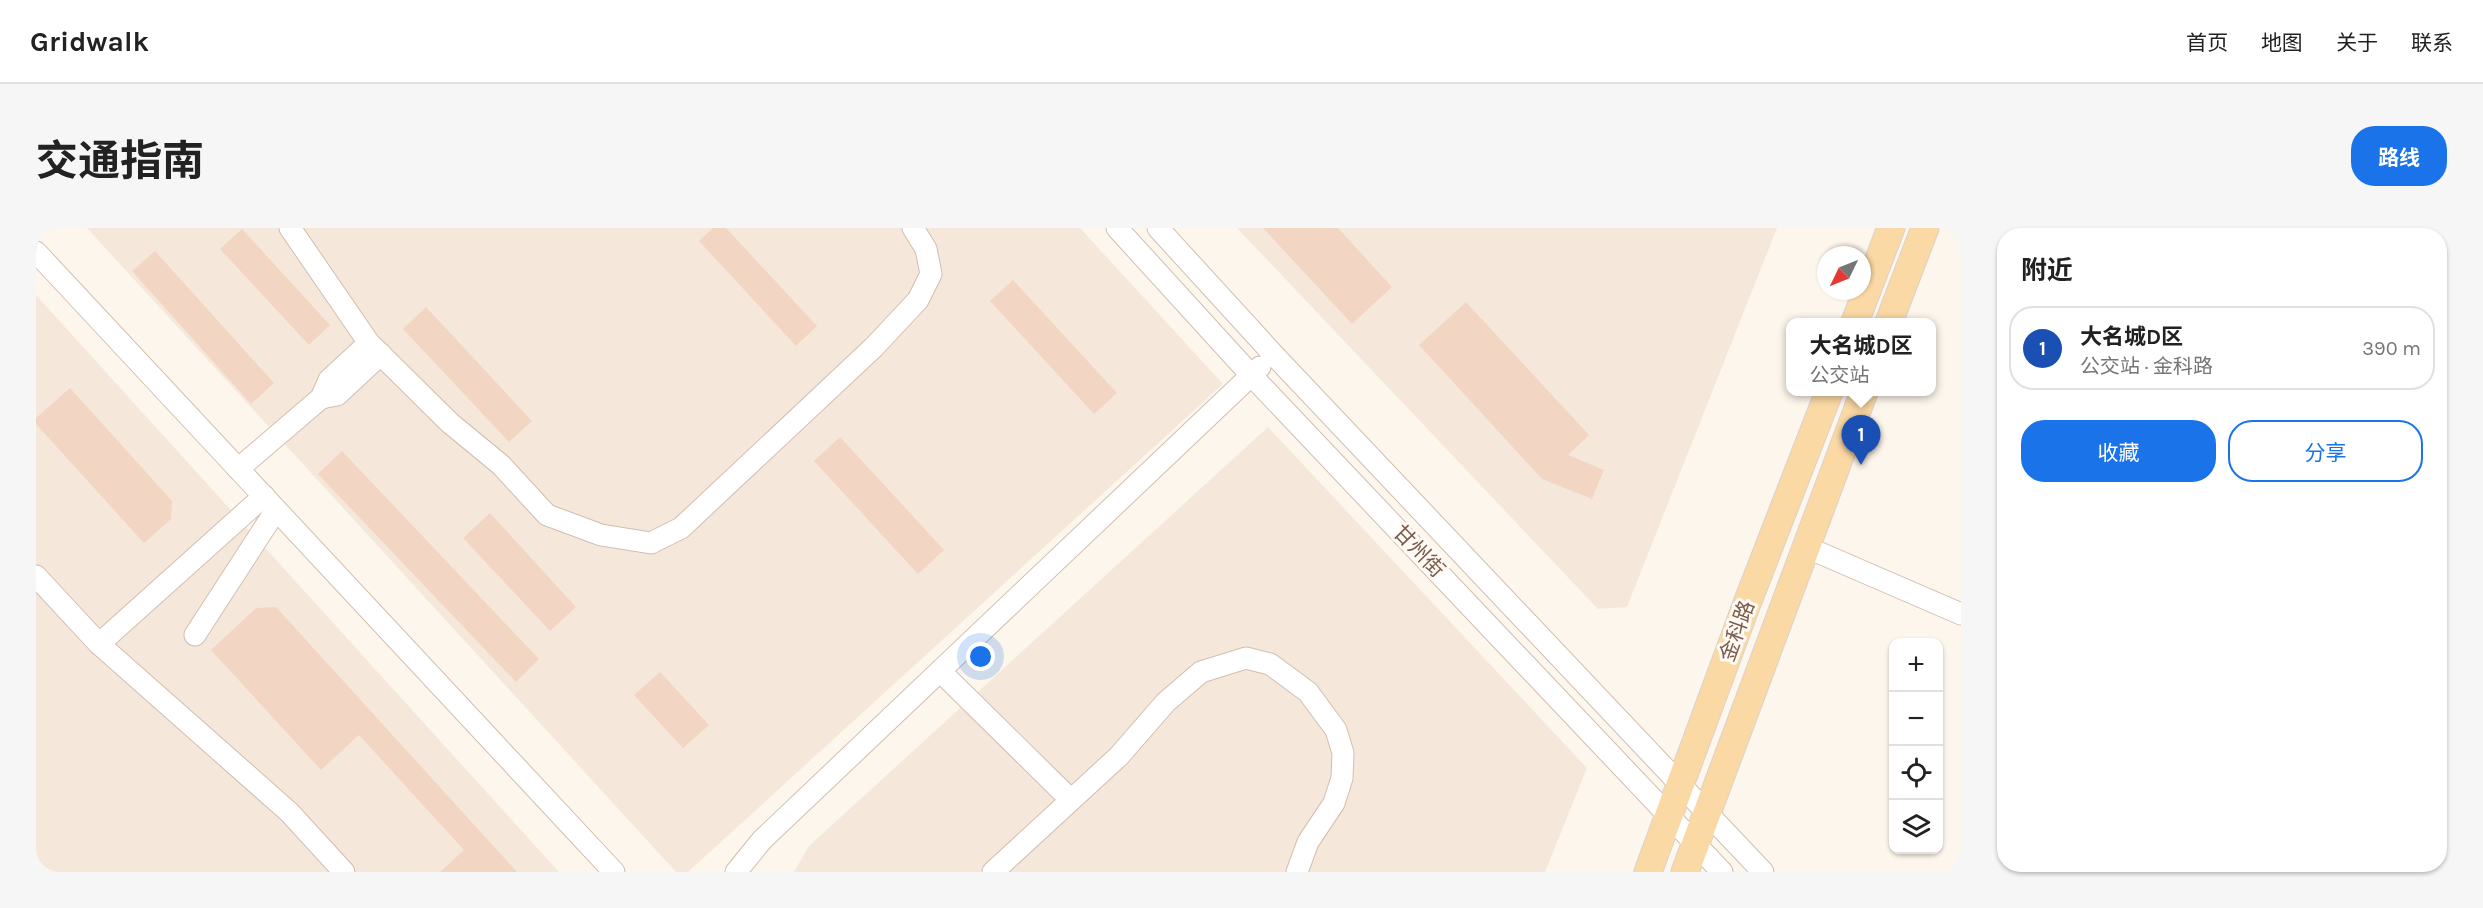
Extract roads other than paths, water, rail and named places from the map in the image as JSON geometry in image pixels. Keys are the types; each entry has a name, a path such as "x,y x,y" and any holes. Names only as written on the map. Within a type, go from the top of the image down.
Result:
{"main road":[{"path":"1857,318 1892,228"},
{"path":"1890,318 1924,228"},
{"name":"金科路","path":"1648,872 1826,396"},
{"name":"金科路","path":"1685,872 1863,396"}],"street":[{"path":"290,228 375,349 450,423 501,465 547,515 601,535 651,543 681,528 874,348 918,300 931,274 926,249 913,228"},
{"name":"甘州街","path":"1117,228 1251,375 1722,872"},
{"name":"甘州街","path":"1158,228 1763,872"},
{"path":"36,252 614,872"},
{"path":"238,469 321,398 329,380 375,349"},
{"path":"736,872 762,840 1274,354"},
{"path":"195,634 270,503"},
{"path":"99,644 270,503"},
{"path":"1806,547 1961,614"},
{"path":"36,576 99,644 289,812 344,872"},
{"path":"993,872 1119,756 1166,702 1201,672 1246,658 1270,664 1308,692 1336,730 1343,753 1342,778 1334,802 1308,842 1297,872"},
{"path":"940,671 1071,800"}],"place":[{"name":"大名城D区","path":"1861,465"}]}
